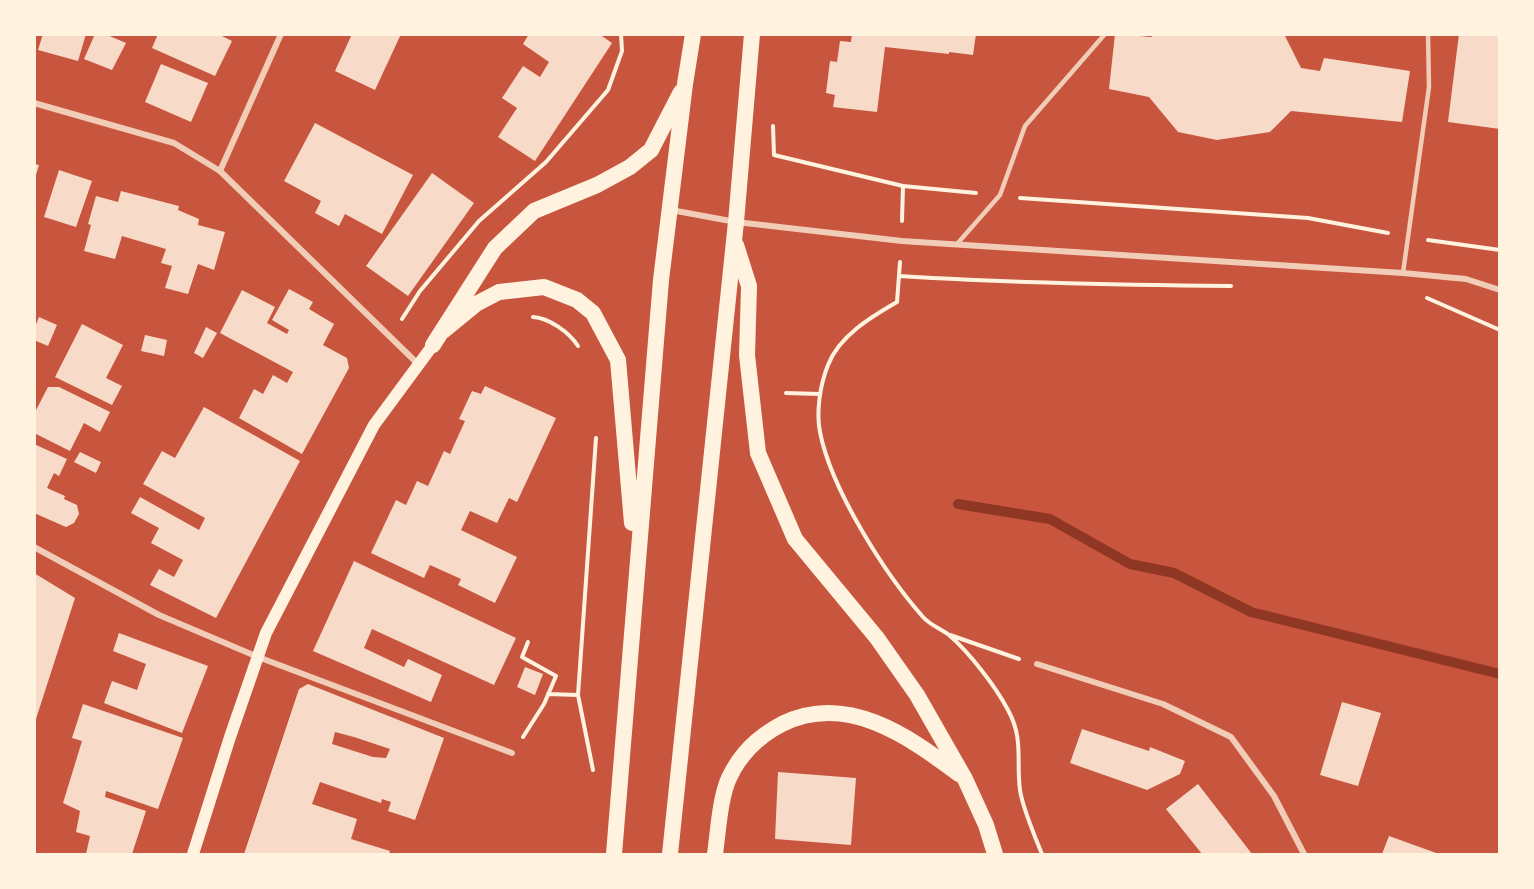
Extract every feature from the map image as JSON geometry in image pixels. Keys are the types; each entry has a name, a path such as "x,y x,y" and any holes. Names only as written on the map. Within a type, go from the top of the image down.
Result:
{"highway":[{"path":"614,855 635,574 661,280 693,34"},
{"path":"670,855 735,230 752,34"},
{"path":"438,338 495,248 534,211 597,185 630,168 651,150 685,84"},
{"path":"735,230 749,286 747,355 758,453 795,539 877,638 917,695 965,778 986,825 995,855"},
{"path":"438,338 476,304 499,292 544,288 577,300 593,313 618,360 635,574"},
{"path":"716,855 728,780 741,756 767,732 796,717 826,712 857,715 884,725 965,778"}],"main road":[{"path":"193,855 266,633 374,425 438,338"}],"street":[{"path":"220,171 281,34"},
{"path":"34,103 174,143 220,171 418,364"},
{"path":"671,210 735,230 1403,273 1466,279 1500,290"},
{"path":"34,547 159,615 258,657 512,753"},
{"path":"1037,664 1163,704 1231,737 1274,796 1304,855"}],"lane":[{"path":"957,244 1000,195 1025,126 1106,34"},
{"path":"1403,273 1429,87 1428,34"}],"path":[{"path":"389,337 420,291 478,221 546,162 609,90 622,51 621,34"},
{"path":"773,121 774,154 903,186 1059,201 1308,218 1500,250"},
{"path":"902,241 903,186"},
{"path":"1037,664 949,635 926,621 899,589 831,472 820,431 820,394 828,364 845,339 872,316 897,302 899,276 1124,285 1240,286"},
{"path":"1420,296 1500,330"},
{"path":"524,316 540,318 559,327 581,351"},
{"path":"786,393 820,394"},
{"path":"593,774 578,695 596,437"},
{"path":"949,635 982,671 1009,711 1020,744 1020,791 1042,855"},
{"path":"512,753 544,704 556,676 522,657 528,642"},
{"path":"548,694 578,695"}],"building":[{"path":"43,34 86,34 78,61 38,50"},
{"path":"95,34 105,34 126,43 112,70 84,59"},
{"path":"158,34 218,34 232,41 215,76 152,48"},
{"path":"352,34 401,34 375,90 335,71"},
{"path":"529,34 599,34 612,43 535,161 498,137 517,108 502,98 523,66 540,77 549,62 523,44"},
{"path":"852,34 976,34 973,55 885,47 877,112 833,107 835,95 826,93 830,61 837,62 840,41 851,42"},
{"path":"1115,34 1151,37 1155,34 1284,34 1301,68 1320,71 1324,58 1410,71 1402,122 1291,111 1270,132 1217,140 1178,132 1149,97 1109,89"},
{"path":"1459,34 1500,34 1500,129 1448,122"},
{"path":"161,64 208,83 191,122 145,102"},
{"path":"315,123 413,175 382,234 345,214 339,226 315,213 321,201 284,181"},
{"path":"34,164 39,165 35,178 34,178"},
{"path":"59,170 92,181 76,227 44,217"},
{"path":"432,173 474,203 408,296 366,266"},
{"path":"121,191 179,206 178,210 199,219 198,225 225,232 214,270 198,264 188,294 165,288 172,266 161,263 166,249 122,236 115,259 84,251 91,225 88,224 96,196 118,202"},
{"path":"289,289 313,302 309,309 334,324 323,345 347,358 349,368 302,454 239,418 254,389 263,394 273,375 287,383 293,372 220,333 242,290 275,307 267,323 287,334 289,330 272,320"},
{"path":"39,317 57,325 48,346 34,340 34,329"},
{"path":"82,324 123,345 106,378 122,386 112,405 55,377"},
{"path":"206,327 217,333 203,358 194,353"},
{"path":"145,335 167,340 164,356 141,351"},
{"path":"485,386 556,418 517,502 509,498 497,523 470,511 461,530 517,557 495,603 458,585 461,579 430,565 424,578 371,553 396,500 406,505 417,481 428,486 444,451 450,454 465,421 459,419 472,391 481,394"},
{"path":"48,387 59,387 110,412 100,432 84,423 70,451 34,433 34,414"},
{"path":"204,407 300,461 216,618 150,585 159,569 174,577 183,560 151,543 159,528 131,513 140,497 199,530 205,518 143,484 162,451 175,458"},
{"path":"34,444 67,459 59,476 54,473 47,488 65,496 64,499 77,505 79,514 74,523 66,527 34,513"},
{"path":"80,452 101,462 96,473 74,462"},
{"path":"354,561 516,638 494,685 372,629 364,648 404,667 408,659 442,675 431,702 313,651"},
{"path":"34,573 75,598 35,722 34,722"},
{"path":"119,633 208,666 182,733 104,703 112,681 137,690 146,664 113,651"},
{"path":"525,667 543,674 535,695 517,687"},
{"path":"308,684 444,738 415,820 388,811 391,802 382,799 381,803 320,782 312,804 357,819 351,839 390,851 389,854 244,854 299,689","holes":["335,732 390,749 386,758 373,757 332,744"]},
{"path":"1342,702 1381,713 1358,786 1320,775"},
{"path":"83,704 183,738 158,809 106,791 105,797 146,811 132,854 86,854 90,836 76,832 80,811 63,803 82,741 72,738"},
{"path":"1082,729 1149,751 1150,747 1185,761 1180,774 1147,790 1070,763"},
{"path":"778,772 856,778 851,845 775,839"},
{"path":"1198,784 1252,854 1202,854 1166,809"},
{"path":"1389,836 1439,854 1382,854"}],"waterway":[{"path":"958,504 1050,519 1130,564 1174,573 1251,612 1500,674"}]}
